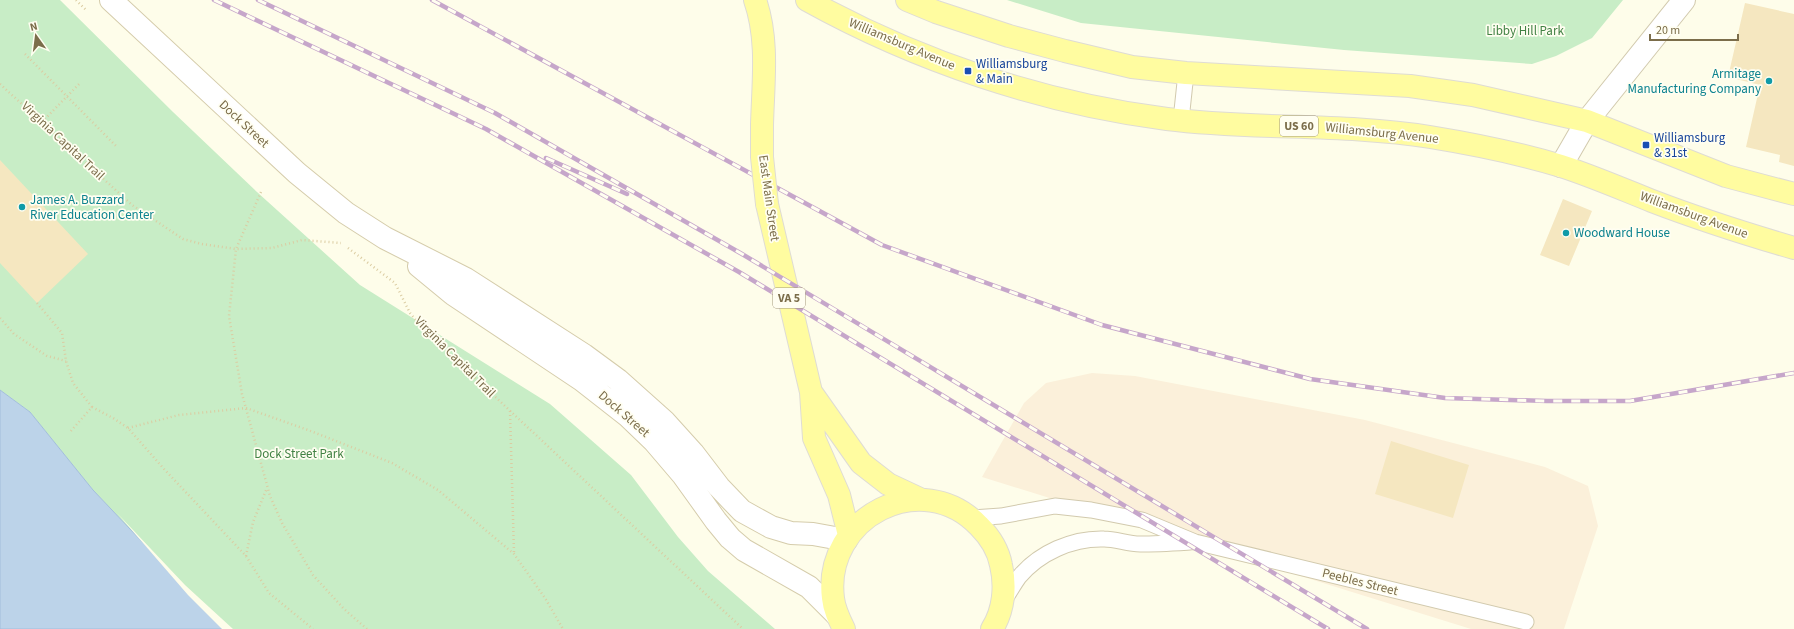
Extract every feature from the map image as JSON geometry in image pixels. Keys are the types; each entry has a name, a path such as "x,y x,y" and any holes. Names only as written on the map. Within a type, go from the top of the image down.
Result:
{"main road":[{"name":"Dock Street","path":"111,0 320,193 346,213 385,238 466,279 584,355 618,380 665,422 693,453 729,498 752,517 771,527 791,533 847,537"},
{"name":"East Main Street","path":"755,0 762,25 764,40 762,158 767,204 811,392 814,438 834,480 842,505 847,537"},
{"name":"Williamsburg Avenue","path":"807,0 916,52 968,72 1066,101 1117,111 1181,120 1330,127 1421,136 1491,148 1561,166 1735,231 1794,248"},
{"path":"907,0 972,24 1064,51 1132,67 1186,73 1410,86 1473,94 1588,121 1726,176 1794,194"},
{"path":"1561,166 1588,121 1684,0"},
{"name":"Dock Street","path":"385,238 453,294 582,380 628,416 654,441 683,475 730,538 750,554 809,587 841,622"},
{"name":"East Main Street","path":"811,392 861,463 888,484 920,500"},
{"path":"841,622 833,599 832,582 835,565 847,537 860,522 873,513 898,502 920,500"},
{"name":"VA 5","path":"920,500 942,503 963,512 972,518 988,535 999,555 1004,578 1003,601 993,628"}],"lane":[{"path":"1181,120 1186,73"},
{"name":"Peebles Street","path":"972,518 1001,516 1055,506 1078,508 1142,520 1195,542 1526,622"},
{"name":"Peebles Street","path":"1003,601 1020,577 1033,564 1049,553 1068,544 1085,540 1104,539 1139,544 1195,542"}],"path":[{"path":"25,54 116,146"},
{"path":"42,122 81,82"},
{"name":"Virginia Capital Trail","path":"0,84 132,205 182,239 202,244 236,249 272,248 302,240 340,242 394,283 415,319 510,411 743,629"},
{"path":"261,192 236,249 229,316 242,394 268,487 282,522 313,575 344,609 367,629"},
{"path":"37,303 62,333 66,361 72,383 92,407 128,428 203,512 246,556 269,593 313,629"},
{"path":"0,318 14,334 47,356 66,361"},
{"path":"70,432 92,407"},
{"path":"128,428 179,415 246,408 308,430 392,464 438,490 514,554 545,598 563,629"},
{"path":"510,411 514,554"},
{"path":"246,556 253,522 268,487"}],"shaded area":[{"path":"1092,373 1135,376 1365,420 1545,467 1588,486 1598,526 1564,629 1471,629 982,477 1024,403 1046,383"}],"green space":[{"name":"Dock Street Park","path":"0,0 60,0 173,112 257,192 360,285 550,404 631,475 678,537 708,571 775,629 231,629 184,586 93,490 30,412 0,390"},
{"name":"Libby Hill Park","path":"1007,0 1623,0 1592,38 1556,56 1532,64 1344,50 1081,23"}],"water":[{"path":"0,390 30,412 93,490 184,586 231,629 0,629"}],"pier":[{"path":"117,513 185,585 233,629 222,629 188,595"}],"building":[{"name":"Armitage Manufacturing Company","path":"1745,3 1794,14 1794,166 1779,162 1780,155 1746,147 1760,85 1728,77"},
{"name":"James A. Buzzard River Education Center","path":"0,160 88,254 37,303 0,263"},
{"name":"Woodward House","path":"1563,199 1592,211 1569,266 1540,255"},
{"path":"1391,441 1469,465 1453,518 1375,494"}],"railway":[{"path":"214,0 486,129 739,272 1328,629"},
{"path":"258,0 495,113 742,254 1367,629"},
{"path":"432,0 882,245 1102,325 1310,379 1445,398 1547,401 1630,401 1794,373"},
{"path":"546,158 627,194"}],"place":[{"name":"Williamsburg & Main","path":"968,71"},
{"name":"Armitage Manufacturing Company","path":"1769,81"},
{"name":"Williamsburg & 31st","path":"1646,145"},
{"name":"James A. Buzzard River Education Center","path":"22,207"},
{"name":"Woodward House","path":"1566,233"}]}
